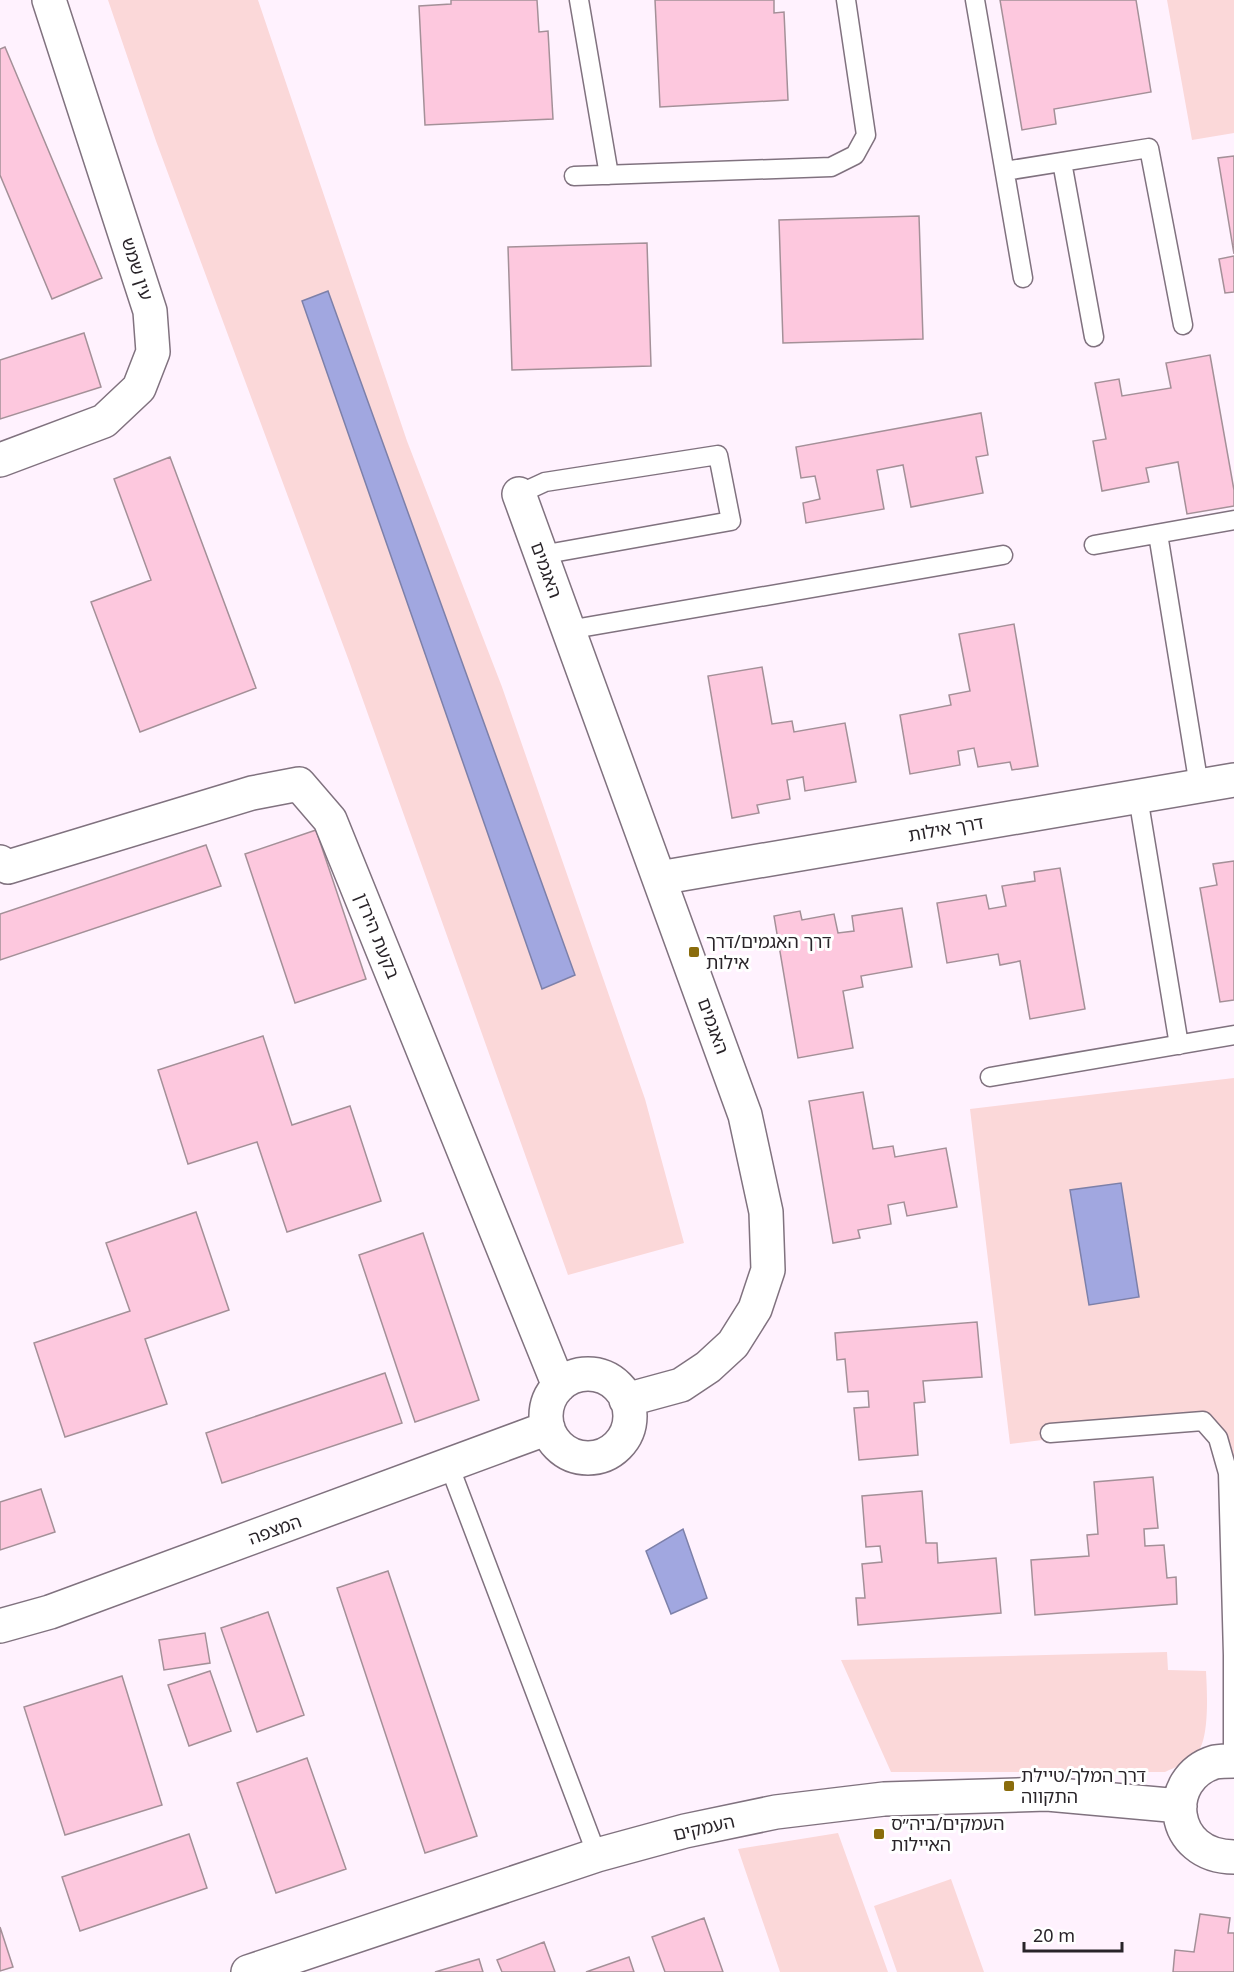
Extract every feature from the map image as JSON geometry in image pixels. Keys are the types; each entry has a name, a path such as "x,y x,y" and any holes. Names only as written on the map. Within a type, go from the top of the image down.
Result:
{"street":[{"name":"עין שמש","path":"0,460 104,421 139,388 153,352 150,311 49,0"},
{"name":"האגמים","path":"519,494 745,1115 766,1212 768,1270 755,1309 733,1344 708,1367 681,1385 626,1400"},
{"name":"דרך אילות","path":"659,878 1234,780"},
{"name":"בקעת הירדן","path":"0,862 8,867 252,793 299,784 330,820 560,1386"},
{"path":"581,1375 598,1376 614,1384 626,1400 630,1415 626,1432 614,1449 599,1457 582,1458 566,1452 558,1445 548,1428 548,1406 553,1394 571,1378 581,1375"},
{"name":"המצפה","path":"0,1626 50,1612 548,1428"},
{"path":"1234,1761 1215,1762 1198,1771 1185,1786 1180,1806 1182,1826 1191,1842 1208,1853 1220,1857 1234,1857"},
{"name":"העמקים","path":"248,1972 597,1855 685,1832 776,1812 884,1799 1047,1794 1180,1806"}],"lane":[{"path":"579,0 609,175"},
{"path":"574,176 831,167 855,155 866,135 846,0"},
{"path":"975,0 1023,278"},
{"path":"1005,171 1149,148 1183,325"},
{"path":"1062,162 1094,337"},
{"path":"519,494 545,482 718,455 731,521 541,555"},
{"path":"1094,545 1234,520"},
{"path":"1158,534 1199,786"},
{"path":"568,630 1003,555"},
{"path":"1138,797 1179,1045"},
{"path":"990,1077 1234,1035"},
{"path":"1050,1433 1203,1420 1218,1438 1227,1473 1234,1761"},
{"path":"448,1465 597,1855"}],"shaded area":[{"path":"108,0 258,0 407,441 502,687 645,1099 684,1243 568,1275 349,661 156,141"},
{"path":"1167,0 1234,0 1234,133 1192,140"},
{"path":"1234,1078 1234,1504 1225,1505 1215,1419 1010,1444 970,1109"},
{"path":"1167,1652 1168,1670 1206,1671 1207,1701 1204,1737 1197,1753 1182,1764 1165,1772 891,1772 841,1660"},
{"path":"838,1833 888,1972 780,1972 738,1849"},
{"path":"951,1879 984,1972 897,1972 874,1906"}],"water":[{"path":"328,291 575,975 542,989 302,301"},
{"path":"1121,1183 1139,1297 1089,1305 1070,1190"},
{"path":"683,1529 707,1598 671,1614 646,1551"}],"building":[{"path":"451,0 537,0 539,32 548,31 553,119 425,125 419,6 451,4"},
{"path":"655,0 774,0 774,13 784,12 788,100 660,107"},
{"path":"1000,0 1136,0 1151,92 1054,109 1056,124 1022,130"},
{"path":"5,47 102,278 52,299 0,175 0,49"},
{"path":"1234,156 1234,254 1218,158"},
{"path":"919,216 923,339 783,343 779,220"},
{"path":"647,243 651,366 512,370 508,247"},
{"path":"1234,256 1234,292 1225,293 1219,259"},
{"path":"84,333 101,387 0,419 0,360"},
{"path":"1210,355 1234,490 1234,506 1187,514 1178,462 1146,468 1149,482 1102,491 1093,441 1106,439 1095,383 1119,379 1122,396 1171,388 1166,363"},
{"path":"981,413 988,455 976,457 983,493 911,507 903,465 877,470 884,509 806,523 803,503 820,499 815,476 801,478 796,447"},
{"path":"170,457 256,688 140,732 91,602 151,580 114,479"},
{"path":"1014,624 1038,766 1012,770 1010,762 978,767 974,748 958,751 960,765 910,774 900,715 951,705 949,695 970,691 959,634"},
{"path":"762,667 772,724 792,721 794,732 845,723 856,782 805,791 803,777 787,780 790,799 757,805 759,813 732,818 708,676"},
{"path":"316,830 366,979 295,1003 245,854"},
{"path":"206,845 221,886 0,960 0,914"},
{"path":"1234,861 1234,1000 1220,1002 1200,888 1217,885 1213,864"},
{"path":"1060,868 1085,1009 1030,1019 1020,961 1000,965 998,954 947,963 937,903 986,895 989,909 1006,906 1002,886 1035,881 1034,872"},
{"path":"902,908 912,967 861,976 863,987 843,991 853,1048 798,1058 774,916 800,911 802,920 834,914 838,933 854,931 852,916"},
{"path":"263,1036 292,1125 350,1106 381,1201 287,1232 257,1142 188,1164 158,1070"},
{"path":"863,1092 873,1149 893,1146 895,1157 946,1148 957,1207 907,1216 904,1202 888,1205 891,1224 858,1230 860,1238 833,1243 809,1101"},
{"path":"196,1212 229,1310 145,1339 167,1404 65,1437 34,1343 130,1311 106,1243"},
{"path":"423,1233 479,1400 415,1422 359,1255"},
{"path":"977,1322 982,1377 923,1381 925,1402 914,1403 918,1455 859,1460 854,1408 869,1407 868,1391 848,1392 845,1359 837,1360 835,1333"},
{"path":"385,1373 402,1423 222,1483 206,1433"},
{"path":"1153,1477 1158,1528 1144,1529 1145,1546 1164,1545 1167,1578 1176,1577 1177,1604 1035,1615 1031,1560 1089,1556 1087,1535 1098,1534 1094,1482"},
{"path":"41,1489 55,1532 0,1550 0,1502"},
{"path":"922,1491 926,1543 937,1543 938,1563 996,1558 1001,1613 858,1625 856,1598 865,1598 862,1564 882,1562 880,1546 866,1547 862,1496"},
{"path":"388,1571 477,1836 425,1853 337,1588"},
{"path":"268,1612 304,1715 257,1732 221,1628"},
{"path":"205,1633 210,1663 164,1670 159,1640"},
{"path":"210,1671 231,1731 189,1746 168,1685"},
{"path":"122,1676 162,1805 65,1835 24,1707"},
{"path":"307,1758 346,1869 276,1893 237,1783"},
{"path":"189,1834 207,1888 80,1931 62,1877"},
{"path":"1200,1914 1230,1918 1228,1933 1234,1933 1234,1972 1173,1972 1175,1950 1194,1952"},
{"path":"704,1918 723,1972 665,1972 652,1937"},
{"path":"0,1927 13,1967 0,1971"},
{"path":"544,1942 555,1972 502,1972 497,1960"},
{"path":"629,1957 634,1972 586,1972"},
{"path":"479,1959 483,1972 435,1972"}],"place":[{"name":"דרך האגמים/דרך אילות","path":"694,952"},
{"name":"דרך המלך/טיילת התקווה","path":"1009,1786"},
{"name":"העמקים/ביה״ס האיילות","path":"879,1834"}]}
